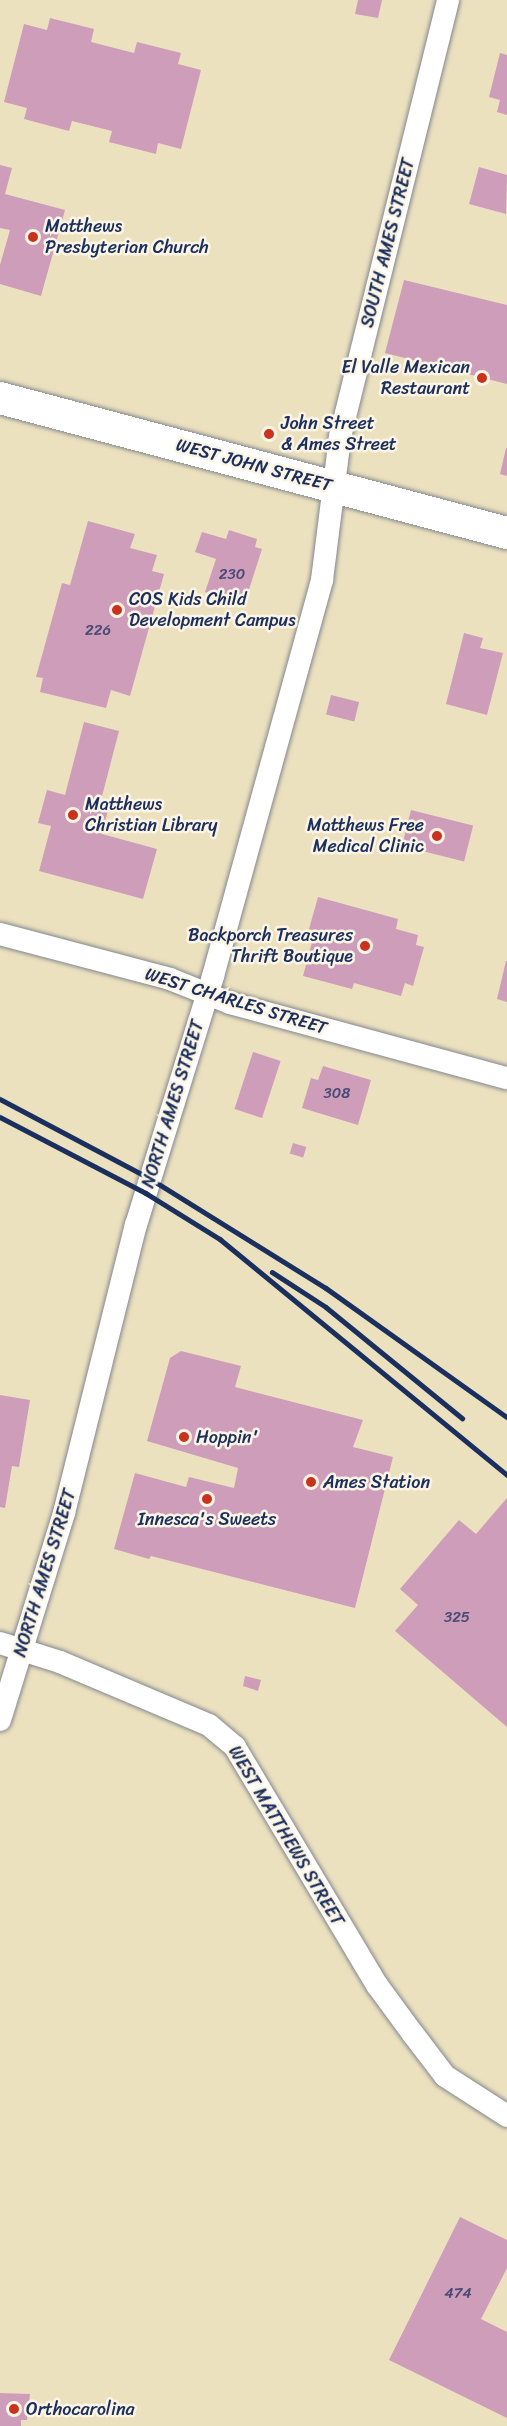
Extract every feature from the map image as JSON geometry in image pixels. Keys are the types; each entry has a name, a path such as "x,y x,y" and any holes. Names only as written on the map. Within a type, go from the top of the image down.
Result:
{"main road":[{"name":"WEST JOHN STREET","path":"0,398 507,533"}],"street":[{"name":"SOUTH AMES STREET","path":"334,487 340,437 448,0"},
{"name":"NORTH AMES STREET","path":"0,1720 64,1513 136,1225 207,994 322,580 334,487"},
{"name":"WEST CHARLES STREET","path":"0,934 170,979 207,994 507,1078"},
{"name":"WEST MATTHEWS STREET","path":"0,1643 22,1649 209,1725 235,1747 377,1985 413,2034 445,2076 507,2116"}],"building":[{"path":"358,0 382,0 378,18 355,14"},
{"path":"50,18 94,29 91,42 134,53 137,42 181,53 178,64 201,70 181,149 158,143 156,154 109,142 112,131 72,121 69,131 24,119 27,108 4,102 24,24 47,30"},
{"path":"500,53 507,55 507,115 497,112 500,100 489,97"},
{"name":"Matthews Presbyterian Church","path":"0,165 12,168 5,194 65,210 41,296 0,284 0,265 10,230 0,228"},
{"path":"479,167 507,175 506,214 469,204"},
{"path":"404,280 507,305 507,384 385,353"},
{"path":"507,448 507,476 500,474"},
{"path":"88,521 135,534 130,548 157,555 152,571 164,574 130,696 111,690 106,708 40,692 43,678 36,677 62,583 70,585"},
{"path":"229,530 257,539 255,547 262,549 244,605 205,592 216,559 195,552 202,532 226,539"},
{"path":"464,633 483,638 480,648 503,653 487,715 446,704"},
{"path":"331,695 359,702 354,721 326,714"},
{"name":"Matthews Christian Library","path":"84,722 119,731 100,804 109,806 102,834 157,849 143,899 39,871 51,826 38,823 47,790 65,795"},
{"name":"Matthews Free Medical Clinic","path":"411,810 473,825 464,861 402,846"},
{"name":"Backporch Treasures Thrift Boutique","path":"318,897 398,919 396,929 418,935 416,945 424,947 413,986 405,983 401,996 354,983 352,989 303,976 315,931 309,929"},
{"path":"507,961 507,1002 497,999"},
{"path":"253,1052 281,1061 262,1118 234,1109"},
{"path":"323,1066 371,1080 358,1125 302,1108 311,1078 318,1080"},
{"path":"293,1143 306,1147 303,1158 290,1154"},
{"name":"Ames Station","path":"181,1351 241,1366 235,1387 363,1420 353,1447 393,1457 355,1608 151,1556 149,1559 114,1549 135,1473 186,1487 189,1477 234,1488 238,1468 147,1441 170,1358"},
{"path":"0,1395 30,1400 19,1467 12,1466 5,1508 0,1507"},
{"path":"507,1498 507,1727 395,1631 418,1605 400,1589 459,1520 476,1534"},
{"path":"245,1676 261,1680 258,1691 243,1686"},
{"path":"460,2217 507,2240 507,2268 481,2319 507,2332 507,2418 389,2360"},
{"name":"Orthocarolina","path":"0,2393 30,2394 27,2420 21,2420 21,2426 0,2426"}],"railway":[{"path":"0,1099 151,1179 326,1288 507,1417"},
{"path":"0,1117 146,1193 220,1239 507,1475"},
{"path":"272,1272 326,1307 462,1418"}],"place":[{"name":"Matthews Presbyterian Church","path":"33,237"},
{"name":"El Valle Mexican Restaurant","path":"482,378"},
{"name":"John Street & Ames Street","path":"269,434"},
{"name":"COS Kids Child Development Campus","path":"117,610"},
{"name":"Matthews Christian Library","path":"73,815"},
{"name":"Matthews Free Medical Clinic","path":"437,836"},
{"name":"Backporch Treasures Thrift Boutique","path":"365,946"},
{"name":"Hoppin'","path":"184,1437"},
{"name":"Ames Station","path":"311,1482"},
{"name":"Innesca's Sweets","path":"207,1499"},
{"name":"Orthocarolina","path":"14,2409"}]}
